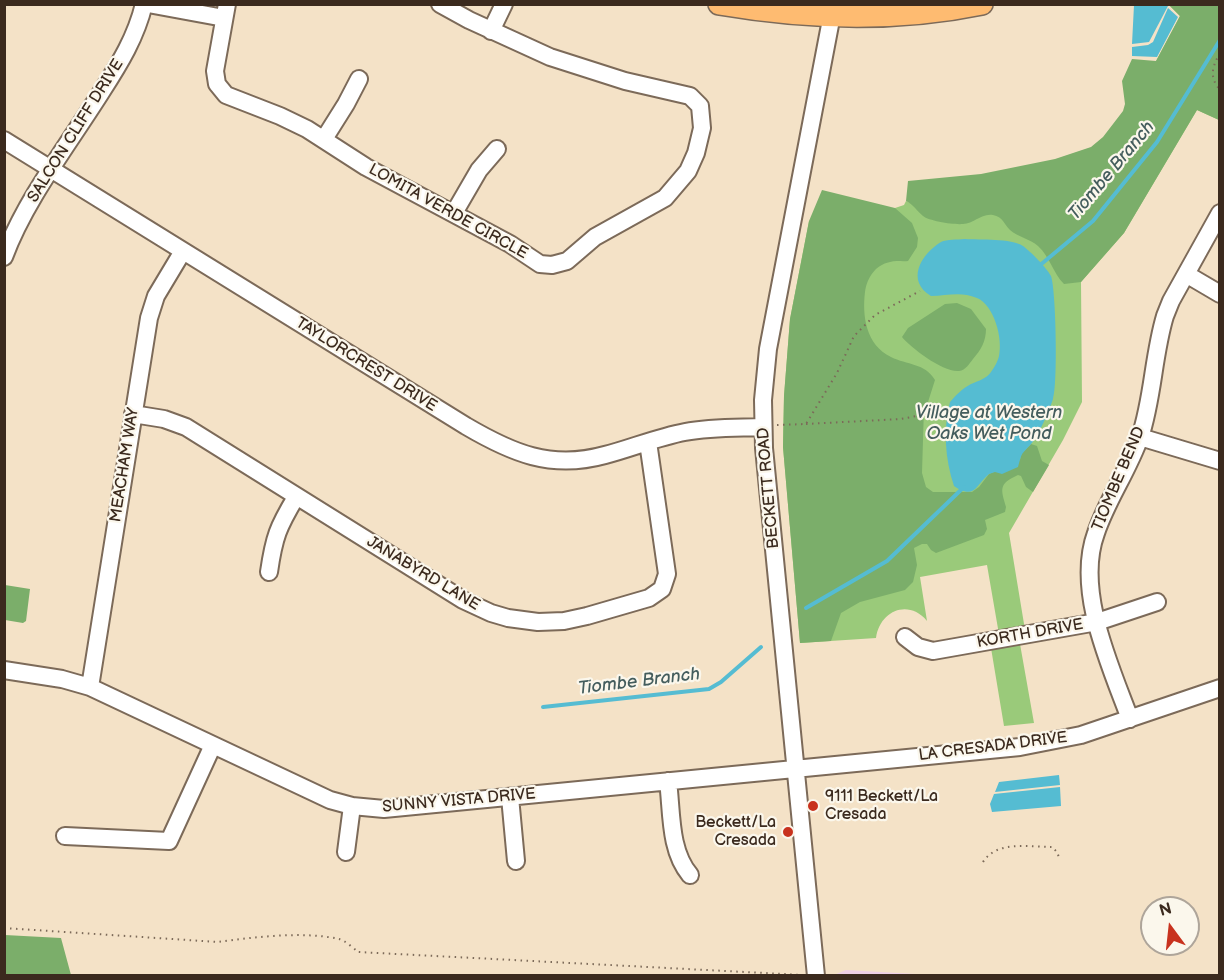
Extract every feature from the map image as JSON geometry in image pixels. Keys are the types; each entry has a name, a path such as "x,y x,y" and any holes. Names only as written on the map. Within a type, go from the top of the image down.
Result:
{"main road":[{"path":"719,4 765,12 833,11 872,17 930,12 982,4"}],"street":[{"path":"146,4 225,11"},
{"name":"SALCON CLIFF DRIVE","path":"4,257 20,223 131,44 146,4"},
{"name":"LOMITA VERDE CIRCLE","path":"225,11 215,71 217,84 222,91 232,99 280,116 324,139 375,172 519,249 536,262 546,265 567,261 595,237 648,209 670,193 692,164 702,128 700,106 690,96 596,73 550,57 491,31 440,4"},
{"path":"491,31 504,4"},
{"name":"BECKETT ROAD","path":"810,975 796,769 763,427 768,349 833,11"},
{"path":"324,139 359,79"},
{"name":"TAYLORCREST DRIVE","path":"4,140 506,449 531,457 570,460 602,456 698,430 763,427"},
{"path":"454,213 479,170 497,149"},
{"name":"TIOMBE BEND","path":"1130,719 1096,622 1089,583 1092,545 1140,437 1162,327 1171,301 1220,213"},
{"name":"MEACHAM WAY","path":"90,687 148,318 156,296 183,251"},
{"path":"1186,274 1220,294"},
{"name":"JANABYRD LANE","path":"133,414 164,419 186,427 478,608 522,621 551,622 578,619 648,598 665,584 666,565 648,442"},
{"path":"1140,437 1220,461"},
{"path":"269,572 278,528 296,497"},
{"name":"KORTH DRIVE","path":"905,637 918,647 933,651 1096,622 1157,602"},
{"name":"SUNNY VISTA DRIVE","path":"4,670 62,679 90,687 330,800 352,806 392,809 796,769"},
{"name":"LA CRESADA DRIVE","path":"796,769 1020,747 1064,739 1220,688"},
{"path":"65,836 169,841 213,745"},
{"path":"668,781 676,849 682,864 690,875"},
{"path":"510,798 516,861"},
{"path":"346,852 352,806"}],"path":[{"path":"1220,53 1213,64 1211,73 1212,80 1220,90"},
{"path":"806,424 837,373 854,336 875,315 920,291"},
{"path":"785,425 902,419 942,411"},
{"path":"983,862 987,855 1002,848 1052,847 1060,860"},
{"path":"4,928 218,942 309,936 341,940 358,952 810,975"}],"shaded area":[{"path":"846,970 933,975 834,975"}],"green space":[{"path":"1169,5 1219,5 1219,120 1197,110 1124,233 1081,282 1082,402 1063,440 1009,533 1027,642 1020,644 1034,723 1004,726 991,648 1001,646 987,565 920,577 927,621 920,614 904,609 896,611 883,620 876,638 800,643 783,447 784,396 790,319 809,221 895,208 904,205 906,201 915,205 1057,183 1120,129 1180,16"},
{"path":"1169,5 1219,5 1219,120 1197,110 1124,233 1081,282 1064,284 1038,246 1010,230 996,216 989,215 963,224 942,222 926,218 906,201 908,181 981,174 1055,159 1091,147 1103,137 1123,111 1125,104 1122,81 1132,59 1156,61 1180,16"},
{"path":"822,190 895,208 912,223 918,238 917,247 908,261 894,261 880,266 870,277 866,287 864,311 867,329 883,352 897,360 921,367 935,380 928,402 924,407 922,473 926,487 933,492 972,492 989,474 1020,460 1021,454 1031,444 1037,446 1042,461 1049,465 1033,492 1026,487 1021,476 1018,475 1004,484 1002,491 1005,512 985,520 987,529 984,535 936,553 927,544 914,548 917,565 913,582 905,590 860,602 841,613 831,641 800,643 783,447 784,396 790,319 809,221"},
{"path":"957,303 971,309 986,329 986,333 978,352 967,366 959,371 953,371 920,353 902,337 908,328 945,304"},
{"path":"5,585 30,589 26,621 23,623 5,620"},
{"path":"5,935 61,938 71,975 5,975"}],"water":[{"path":"1134,5 1168,6 1149,42 1132,44"},
{"path":"1168,8 1178,17 1157,57 1132,56 1132,47 1153,42"},
{"name":"Village at Western Oaks Wet Pond","path":"965,239 1018,243 1046,269 1053,285 1056,357 1053,399 1034,440 1022,454 1018,467 1002,474 995,472 989,474 971,492 954,486 947,455 946,423 950,402 968,386 987,376 997,362 1000,340 996,323 988,307 977,298 954,294 931,296 923,290 918,276 922,261 934,247 943,241"},
{"path":"1059,775 1060,785 995,792 999,782"},
{"path":"1060,787 1061,806 992,812 990,804 994,794"}],"waterway":[{"name":"Tiombe Branch","path":"1039,266 1093,221 1157,142 1220,40"},
{"name":"Tiombe Branch","path":"806,608 887,561 964,487"},
{"name":"Tiombe Branch","path":"543,707 709,689 721,682 761,647"}],"place":[{"name":"9111 Beckett/La Cresada","path":"813,806"},
{"name":"Beckett/La Cresada","path":"788,832"}]}
